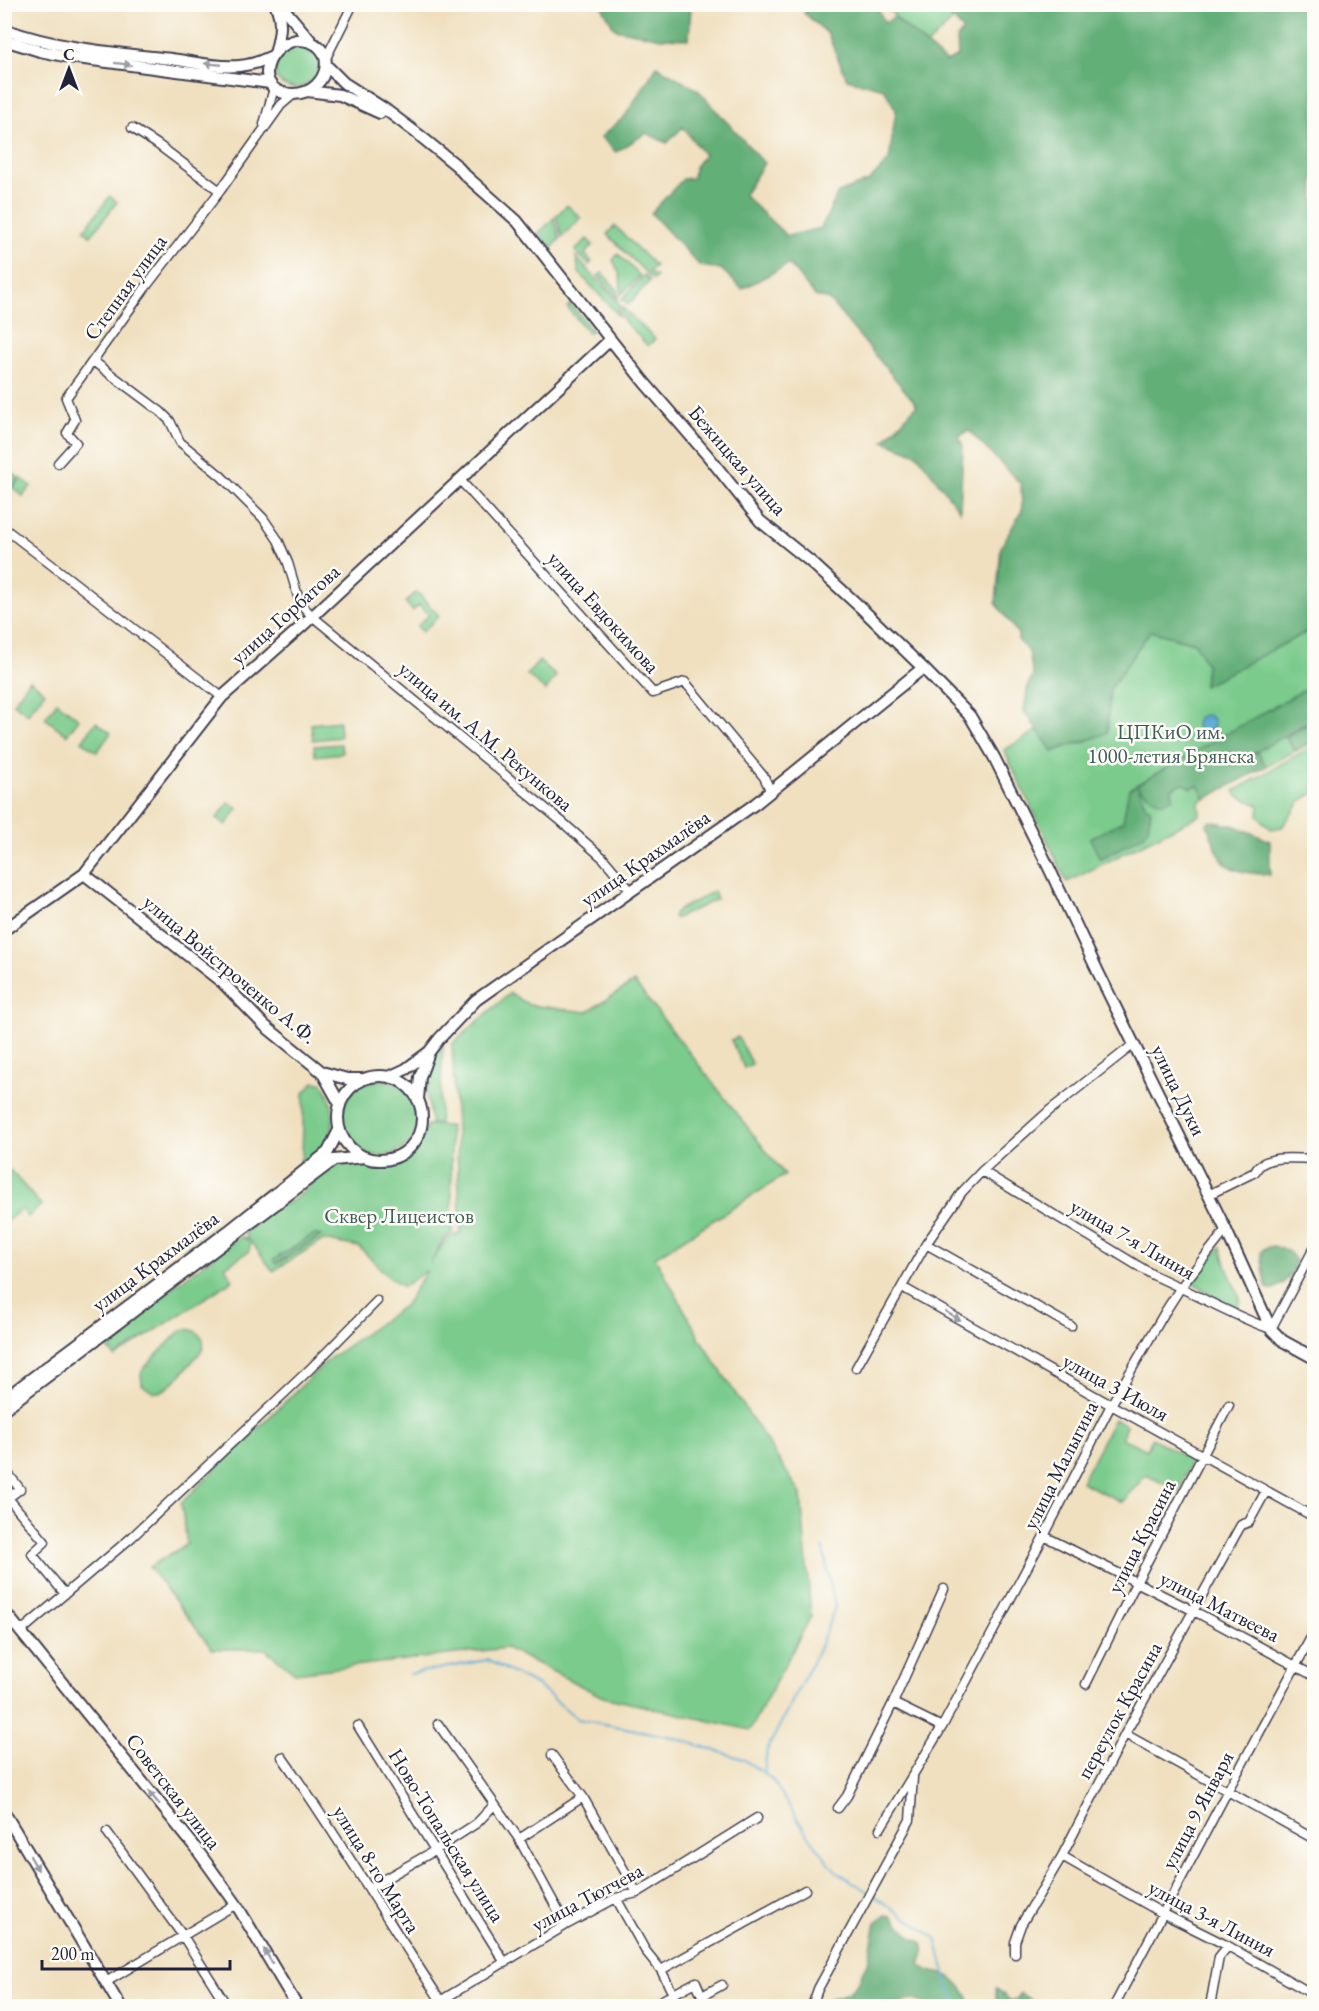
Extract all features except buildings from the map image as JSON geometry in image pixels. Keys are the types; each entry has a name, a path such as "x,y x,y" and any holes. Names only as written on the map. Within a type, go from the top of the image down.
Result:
{"main road":[{"path":"277,4 315,44 326,62 345,83 419,135 465,175"},
{"path":"272,85 267,66 280,26 277,4"},
{"path":"4,29 44,42 71,47 237,66 253,64 282,45 296,40 315,44"},
{"path":"4,40 69,57 236,77 272,85 284,93 294,94 307,91 340,95 382,114 453,169 465,175"},
{"path":"307,91 320,81 325,73 326,62"},
{"name":"Бежицкая улица","path":"465,175 517,221 610,340 760,521 811,562 923,668 970,717 994,757 1026,822"},
{"name":"улица Горбатова","path":"4,930 84,874 222,697 610,340"},
{"name":"улица Крахмалёва","path":"322,1072 347,1079 362,1079 375,1076 389,1077 406,1070 429,1052 476,1000 771,792 923,668"},
{"name":"улица Дуки","path":"1026,822 1226,1230 1271,1329 1283,1341 1314,1358"},
{"name":"улица Войстроченко А.Ф.","path":"84,874 223,983 265,1026 322,1072"},
{"path":"331,1156 384,1160 410,1147 416,1139 422,1120 418,1099 420,1077 429,1052"},
{"path":"322,1072 340,1104"},
{"path":"389,1077 406,1085 418,1099"},
{"path":"362,1079 351,1086 340,1104 337,1117 339,1130 347,1144 365,1157"},
{"path":"4,1410 331,1156 339,1130"},
{"name":"улица Крахмалёва","path":"4,1399 331,1156"},
{"name":"Советская улица","path":"4,1611 195,1847 236,1904 297,2007"},
{"path":"4,1812 120,2007"}],"street":[{"path":"326,62 353,4"},
{"path":"315,44 329,42 337,35"},
{"path":"261,133 272,85"},
{"name":"Степная улица","path":"58,464 76,443 67,433 75,420 66,398 281,105 294,94"},
{"path":"132,128 220,190"},
{"name":"улица им. А.М. Рекункова","path":"93,361 161,412 170,421 180,442 257,510 278,540 288,563 300,603 312,616 561,820 603,858 631,891"},
{"name":"улица Евдокимова","path":"460,480 653,693 685,682 764,777 771,792"},
{"path":"4,528 222,697"},
{"path":"856,1368 926,1244 958,1197 982,1171 1050,1110 1134,1044"},
{"path":"1208,1195 1255,1172 1258,1166 1264,1163 1281,1159 1314,1159"},
{"name":"улица 7-я Линия","path":"982,1171 1153,1275 1226,1311 1271,1329"},
{"name":"улица Малыгина","path":"880,1829 942,1727 1111,1406 1181,1287 1226,1230"},
{"path":"926,1244 1071,1326"},
{"path":"1271,1329 1314,1248"},
{"name":"улица 3 Июля","path":"902,1287 1111,1406 1314,1517"},
{"path":"20,1632 132,1537 221,1455 377,1301"},
{"name":"улица Красина","path":"1086,1684 1136,1582 1229,1405"},
{"path":"10,1476 20,1489 8,1498 45,1542 32,1554 65,1594"},
{"name":"переулок Красина","path":"1015,1954 1015,1942 1020,1925 1062,1856 1125,1734 1241,1525 1249,1522 1266,1491"},
{"name":"улица Матвеева","path":"1044,1536 1194,1611 1314,1676"},
{"path":"838,1808 847,1796 893,1703 944,1589"},
{"name":"улица 9 Января","path":"1114,2007 1162,1913 1314,1632"},
{"path":"893,1703 942,1727"},
{"path":"438,1724 519,1839 566,1925"},
{"name":"Ново-Топальская улица","path":"358,1726 505,1963"},
{"path":"1125,1734 1314,1839"},
{"path":"552,1755 583,1797 637,1893"},
{"name":"улица 8-го Марта","path":"282,1757 441,2001"},
{"name":"улица Малыгина","path":"812,2007 818,1989 910,1820 913,1775"},
{"path":"519,1839 583,1797"},
{"path":"369,1888 434,1851 477,1823 494,1804"},
{"name":"улица Тютчева","path":"432,2007 566,1925 616,1898 637,1893 757,1818"},
{"path":"107,1832 183,1936 227,2007"},
{"name":"улица 3-я Линия","path":"1062,1856 1314,1995"},
{"path":"661,1970 805,1890"},
{"path":"616,1898 645,1950 661,1970 673,1994"},
{"path":"106,1982 236,1904"},
{"path":"1210,2007 1219,1957 1228,1946"},
{"path":"651,2007 696,1982 702,1996 722,1985"}],"green space":[{"path":"886,4 938,5 953,20 925,47 885,6"},
{"path":"601,5 691,5 689,39 661,38 615,29"},
{"path":"807,5 876,5 885,23 894,17 946,62 958,56 957,39 963,30 941,5 1314,5 1314,628 1204,686 1206,664 1195,643 1150,631 1110,689 1107,733 1053,752 1024,711 1028,685 1033,676 1029,652 1018,640 1018,634 996,603 1001,547 1022,510 1021,484 969,431 959,436 963,446 960,511 917,454 884,441 917,405 829,300 815,296 789,264 742,289 721,269 700,266 651,213 683,179 693,178 694,168 704,155 683,127 667,143 646,133 616,152 601,137 625,116 657,66 698,90 764,163 744,195 787,236 821,228 838,193 869,181 889,160 896,110 884,89 847,79 827,33 804,13"},
{"path":"299,47 306,48 318,57 319,64 315,77 305,86 298,88 283,84 277,79 274,63 284,53"},
{"path":"110,196 117,202 91,236 84,230"},
{"path":"567,205 581,218 562,237 556,216"},
{"path":"554,218 560,239 552,248 539,233"},
{"path":"615,226 655,266 649,271 656,277 653,280 607,234"},
{"path":"587,239 593,245 585,254 592,262 589,265 575,251"},
{"path":"618,254 640,276 621,294 620,275 613,260"},
{"path":"576,257 618,302 620,317 579,273"},
{"path":"602,273 617,289 618,299 598,276"},
{"path":"644,275 650,281 628,305 622,299"},
{"path":"571,304 592,330 588,333 567,307"},
{"path":"621,306 655,339 648,346 624,321"},
{"path":"4,467 19,478 11,488 5,483"},
{"path":"21,478 31,486 23,496 13,488"},
{"path":"417,592 439,616 422,632 417,626 429,615 419,605 413,611 405,602"},
{"name":"ЦПКиО им. 1000-летия Брянска","path":"1314,628 1314,741 1199,802 1200,815 1067,882 1004,750 1038,730 1053,752 1066,746 1087,742 1110,689 1150,631 1208,647 1204,685"},
{"path":"539,661 556,676 546,691 527,675"},
{"path":"30,680 45,692 28,714 13,703"},
{"path":"1314,684 1314,719 1242,760 1258,752 1266,766 1205,799 1198,785 1192,788 1183,783 1172,788 1173,798 1163,803 1138,787 1146,806 1151,810 1148,828 1144,835 1100,859 1090,838 1123,821 1129,789"},
{"path":"57,702 79,719 67,735 45,718"},
{"path":"339,721 340,737 313,740 311,724"},
{"path":"96,722 111,733 97,752 82,741"},
{"path":"1312,722 1314,741 1295,751 1286,737"},
{"path":"341,744 342,753 315,756 314,746"},
{"path":"1314,745 1314,793 1302,800 1282,827 1271,829 1258,816 1259,805 1237,796 1234,791"},
{"path":"229,802 238,809 226,825 217,818"},
{"path":"1210,821 1236,826 1270,841 1270,875 1243,872 1227,864 1212,839 1207,824"},
{"path":"714,891 717,899 674,918 675,912"},
{"name":"Сквер Лицеистов","path":"634,982 785,1175 655,1257 702,1342 801,1494 811,1616 750,1730 603,1697 506,1648 295,1673 265,1649 212,1649 149,1567 187,1544 181,1503 329,1359 405,1305 427,1270 403,1287 390,1278 359,1247 323,1240 273,1271 251,1242 249,1251 225,1267 233,1280 115,1357 106,1345 108,1335 241,1236 249,1241 244,1232 282,1203 287,1204 309,1188 310,1181 327,1168 348,1163 382,1167 400,1162 414,1151 427,1125 450,1126 453,1233 444,1238 430,1264 446,1239 461,1233 452,1044 510,993 529,1005 587,1012"},
{"path":"738,1037 752,1064 744,1068 731,1040"},
{"path":"443,1045 439,1124 431,1124 425,1083 426,1075 434,1056"},
{"path":"380,1080 394,1083 407,1091 415,1104 418,1118 415,1132 407,1145 394,1153 380,1156 366,1153 353,1145 345,1132 342,1118 345,1104 353,1091 366,1083"},
{"path":"314,1082 322,1083 330,1098 333,1123 326,1147 305,1167 300,1160 302,1157 304,1093"},
{"path":"10,1170 41,1205 28,1217 22,1209 5,1222 5,1174"},
{"path":"216,1226 220,1231 164,1275 167,1264"},
{"path":"314,1234 321,1236 276,1264 273,1260"},
{"path":"1273,1246 1289,1252 1295,1264 1286,1280 1271,1290 1266,1287 1261,1252"},
{"path":"1221,1247 1241,1301 1233,1309 1191,1281"},
{"path":"186,1329 195,1331 203,1339 201,1352 164,1390 154,1392 149,1390 142,1384 141,1374 144,1368 180,1331"},
{"path":"1114,1419 1126,1425 1122,1438 1147,1450 1152,1438 1191,1460 1179,1491 1146,1475 1122,1502 1081,1482"},
{"path":"886,1915 892,1916 911,1936 922,1942 924,1953 920,1965 957,1982 971,2006 926,2006 920,2001 912,2000 896,2006 824,2006 830,1998 841,1996 854,1988 868,1963 876,1922"},
{"path":"996,1988 1011,2001 1017,1999 1020,1993 1031,2000 1034,2006 996,2006"}],"water":[{"path":"1205,715 1211,718 1214,724 1211,730 1205,733 1199,730 1196,724 1199,718"}],"waterway":[{"path":"764,1774 767,1750 819,1649 835,1607 823,1548"},
{"path":"410,1674 487,1660 538,1686 578,1719 668,1736 743,1759 772,1779 805,1831 835,1870 868,1892"},
{"path":"873,1895 936,1938 948,1985 959,2006"}]}
